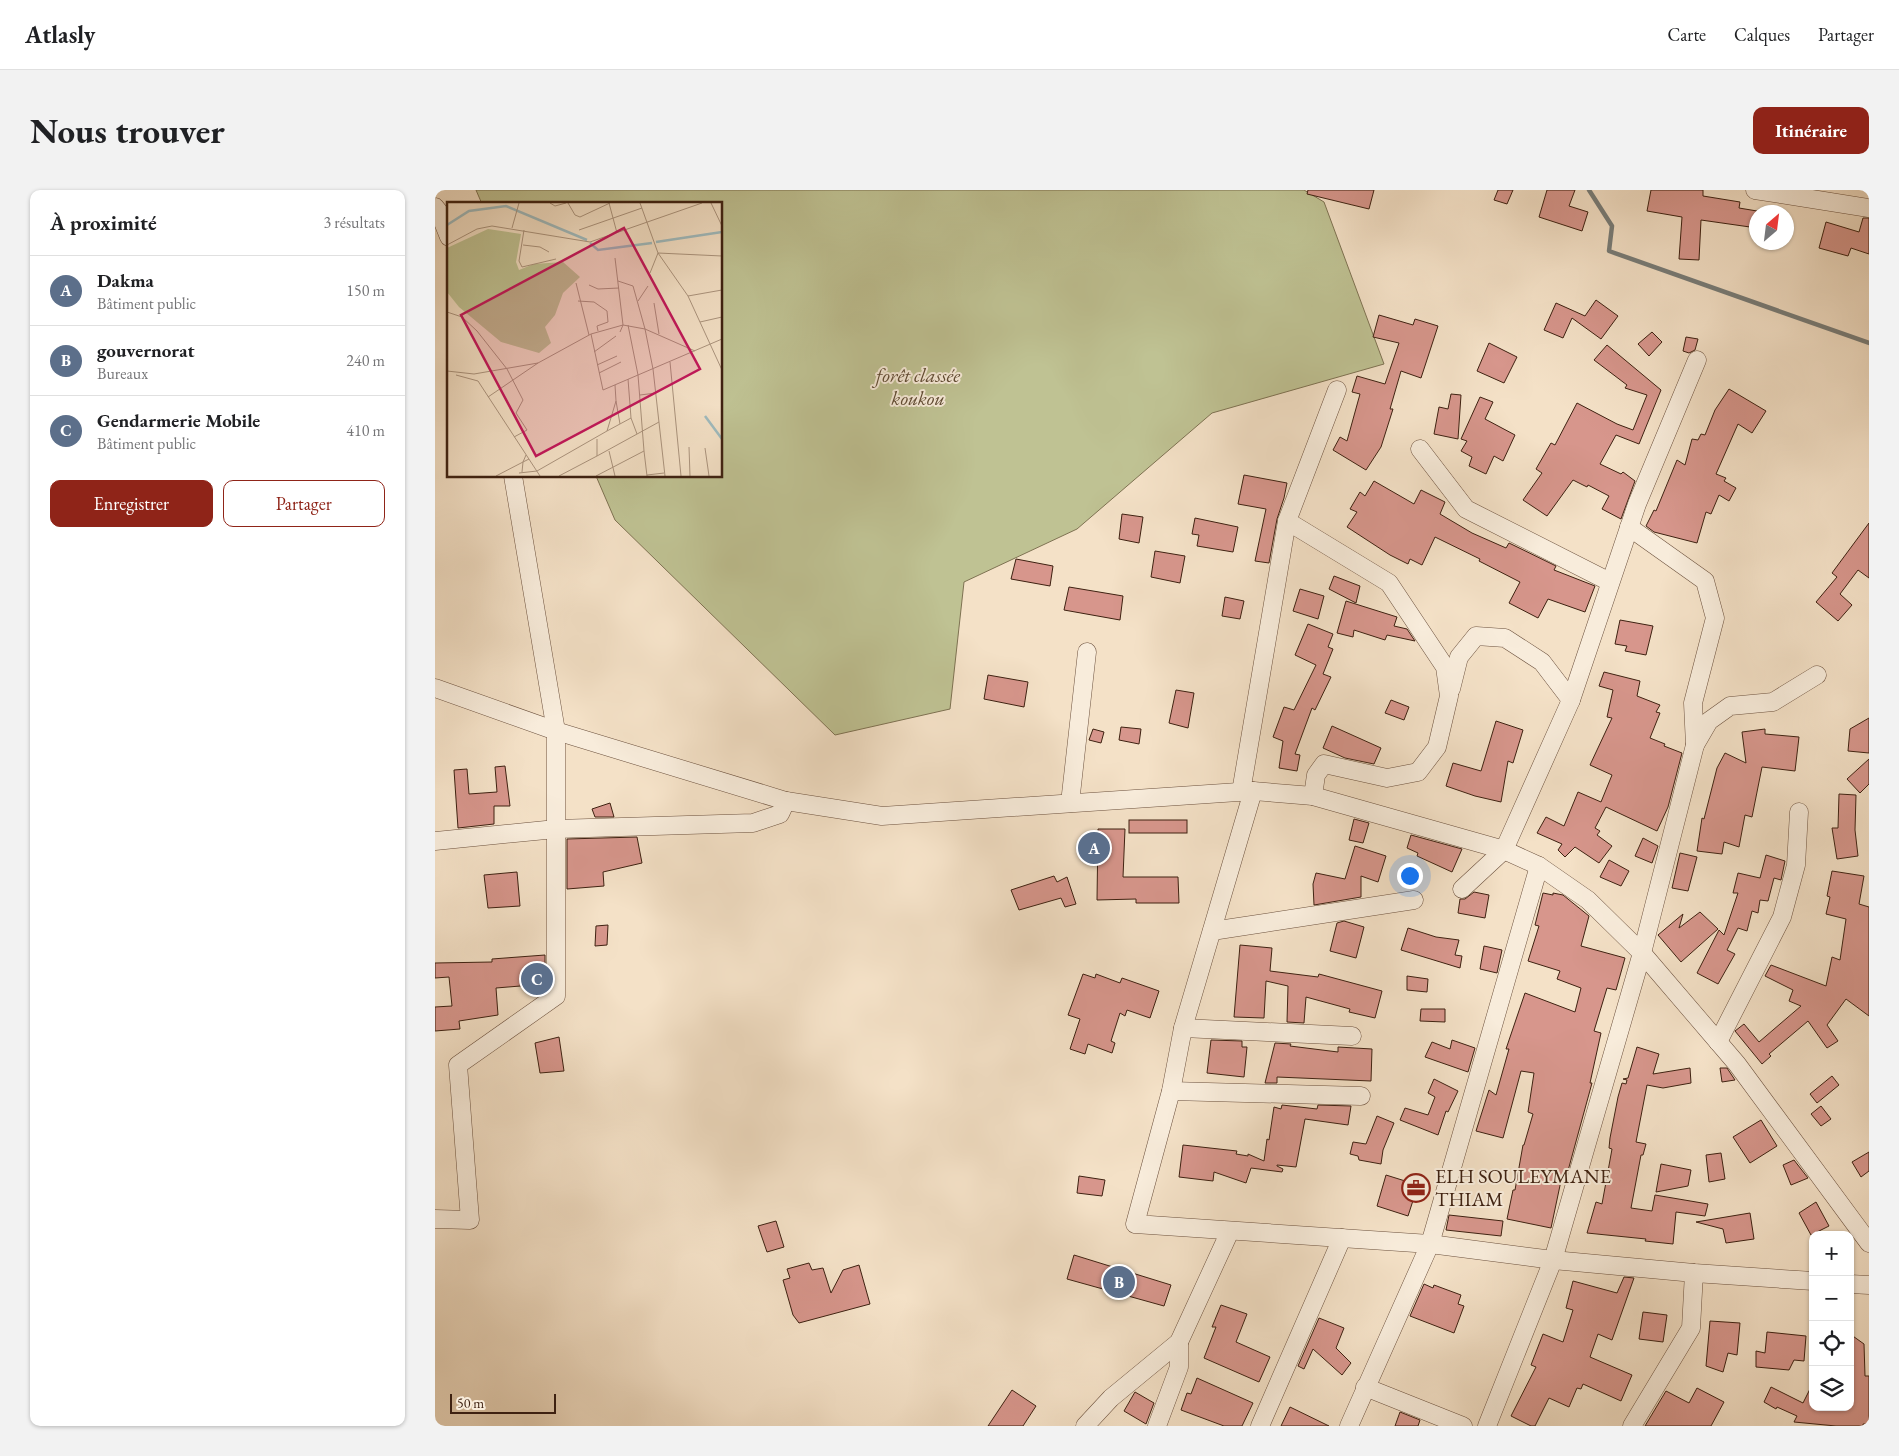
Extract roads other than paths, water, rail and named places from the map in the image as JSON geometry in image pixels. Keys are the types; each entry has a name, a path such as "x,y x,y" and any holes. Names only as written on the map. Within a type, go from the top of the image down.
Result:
{"street":[{"path":"1755,190 1802,194 1869,208"},
{"path":"435,207 447,232"},
{"path":"1462,889 1505,850 1571,700 1637,504 1697,360"},
{"path":"1337,390 1287,521 1247,792 1212,931 1183,1028 1171,1091 1135,1224 1430,1244 1553,1260 1694,1273 1809,1281"},
{"path":"1420,449 1466,509 1611,582"},
{"path":"435,1219 470,1220 458,1065 556,996 557,731 513,478"},
{"path":"1287,521 1389,583 1445,667 1449,696"},
{"path":"1629,527 1705,581 1715,618 1693,702 1695,745"},
{"path":"1313,796 1317,775 1324,764 1387,778 1418,772 1437,747 1459,657 1476,636 1505,638 1542,662 1571,700"},
{"path":"1070,803 1087,652"},
{"path":"1487,1426 1553,1260 1642,953 1695,745 1709,721 1730,706 1773,702 1817,676"},
{"path":"435,688 557,731 786,800 882,816 1247,792 1313,796 1505,850 1539,866 1588,900 1642,953 1737,1064 1869,1243"},
{"path":"435,841 556,829 753,823 780,814 786,800"},
{"path":"1718,1042 1782,917 1796,865 1799,812"},
{"path":"1349,1426 1430,1244 1539,866"},
{"path":"1212,931 1413,900"},
{"path":"1183,1028 1352,1036"},
{"path":"1171,1091 1361,1096"},
{"path":"1157,1426 1179,1367 1179,1342 1230,1231"},
{"path":"1260,1426 1342,1238"},
{"path":"1632,1426 1691,1328 1694,1273"},
{"path":"1854,1284 1869,1285"},
{"path":"1085,1426 1111,1398 1179,1342"},
{"path":"1365,1387 1463,1426"}],"waterway":[{"path":"1589,190 1612,226 1609,251 1869,343"}],"place":[{"name":"Dakma","path":"1094,848"},
{"name":"Gendarmerie Mobile","path":"537,979"},
{"name":"ELH SOULEYMANE THIAM","path":"1416,1188"},
{"name":"gouvernorat","path":"1119,1282"}],"park label":[{"name":"forêt classée koukou","path":"918,386"}]}
